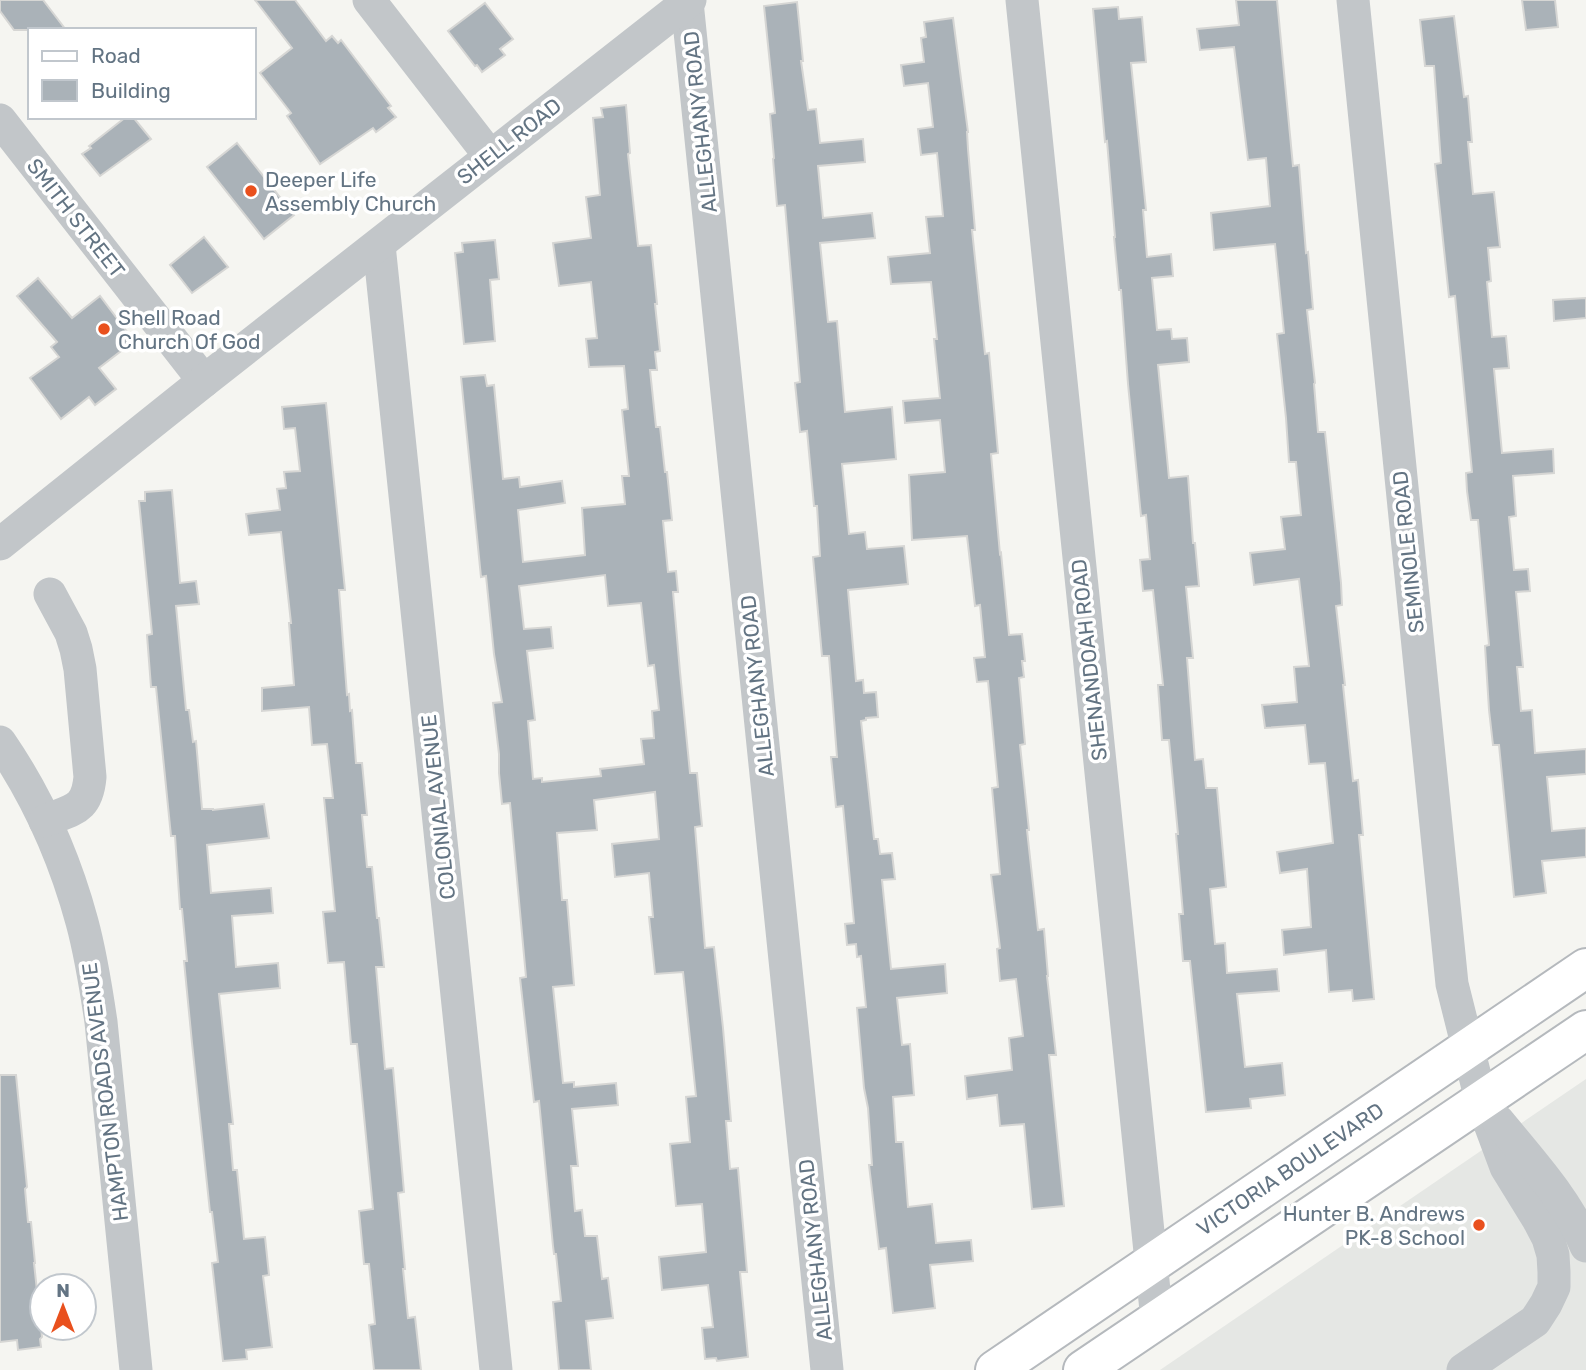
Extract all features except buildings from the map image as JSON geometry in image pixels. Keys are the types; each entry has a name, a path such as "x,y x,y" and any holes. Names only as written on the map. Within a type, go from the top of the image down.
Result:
{"main road":[{"name":"VICTORIA BOULEVARD","path":"995,1370 1586,968"},
{"path":"1083,1370 1586,1030"}],"street":[{"path":"369,0 490,156"},
{"name":"SHENANDOAH ROAD","path":"1022,0 1157,1320"},
{"name":"SEMINOLE ROAD","path":"1353,0 1452,984 1481,1100 1506,1167 1548,1238 1553,1255 1554,1287 1535,1321 1463,1370"},
{"name":"SHELL ROAD","path":"0,544 689,1"},
{"name":"ALLEGHANY ROAD","path":"689,1 827,1370"},
{"name":"SMITH STREET","path":"0,120 204,381"},
{"name":"COLONIAL AVENUE","path":"379,245 496,1370"},
{"path":"45,821 82,803 88,793 90,777 76,649 71,633 50,594"},
{"name":"HAMPTON ROADS AVENUE","path":"0,742 45,821 59,854 82,922 92,968 101,1022 136,1370"},
{"path":"1481,1100 1560,1199 1576,1223 1586,1246"}],"shaded area":[{"name":"Hunter B. Andrews PK-8 School","path":"1586,1079 1586,1370 1160,1370"}],"place":[{"name":"Deeper Life Assembly Church","path":"251,191"},
{"name":"Shell Road Church Of God","path":"104,329"},
{"name":"Hunter B. Andrews PK-8 School","path":"1479,1225"}]}
